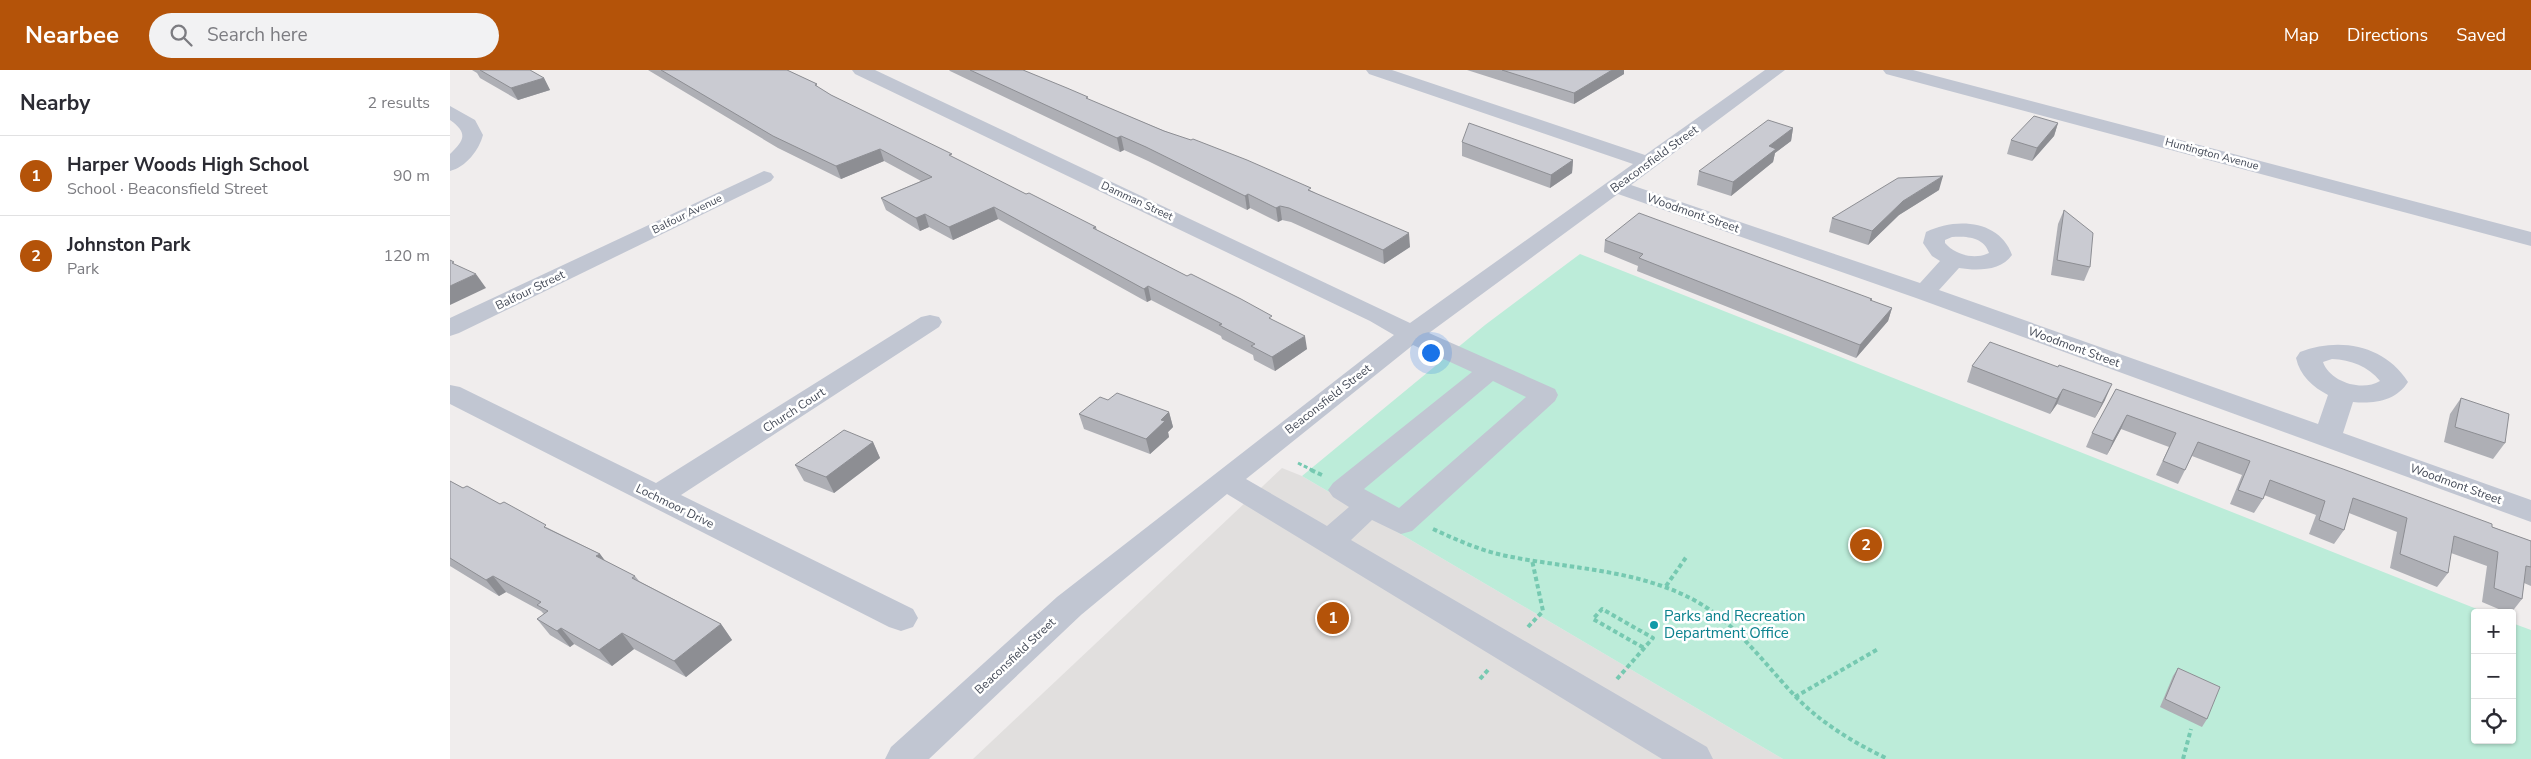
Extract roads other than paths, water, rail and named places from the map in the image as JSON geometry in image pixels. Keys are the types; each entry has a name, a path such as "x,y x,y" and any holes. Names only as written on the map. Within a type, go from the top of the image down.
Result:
{"street":[{"name":"Damman Street","path":"861,70 1379,316 1411,334 1546,395 1401,523 1370,506"},
{"path":"1375,70 1649,163"},
{"name":"Beaconsfield Street","path":"904,759 1070,606 1225,480 1411,334 1617,187 1776,70"},
{"name":"Huntington Avenue","path":"1892,70 2531,239"},
{"path":"450,112 468,124 473,135 470,146 450,165"},
{"name":"Balfour Avenue","path":"610,251 764,177"},
{"name":"Woodmont Street","path":"1617,187 1924,293 2531,511"},
{"name":"Balfour Street","path":"450,328 610,251"},
{"path":"1924,293 1954,260"},
{"name":"Church Court","path":"657,497 930,322"},
{"path":"1329,542 1370,506 1343,490 1490,370"},
{"path":"2327,438 2343,392"},
{"name":"Lochmoor Drive","path":"450,393 901,618"},
{"path":"1225,480 1694,759"}],"place":[{"name":"Johnston Park","path":"1866,545"},
{"name":"Harper Woods High School","path":"1333,618"},
{"name":"Parks and Recreation Department Office","path":"1654,625"}]}
